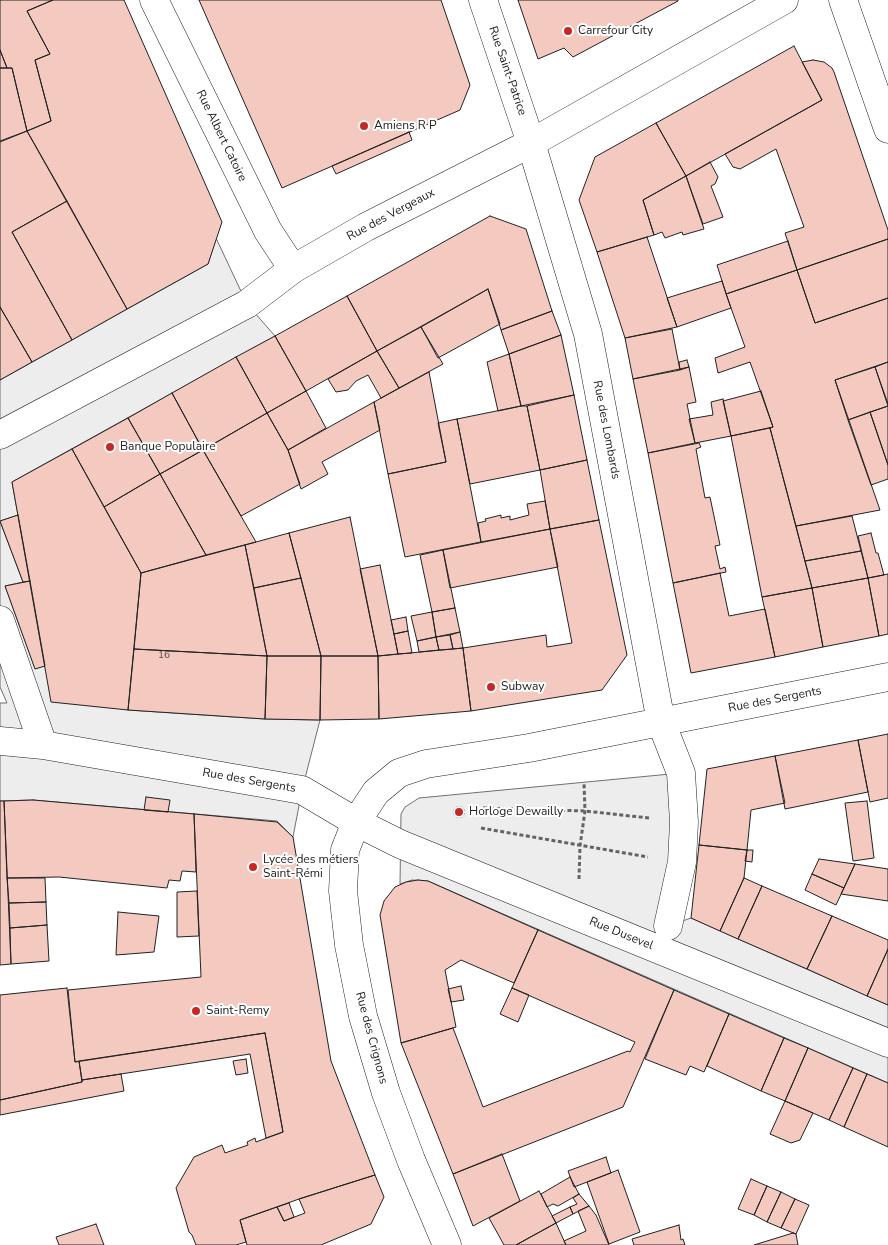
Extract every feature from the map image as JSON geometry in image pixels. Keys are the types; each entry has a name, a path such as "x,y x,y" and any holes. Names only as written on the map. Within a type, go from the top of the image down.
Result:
{"street":[{"name":"Rue Albert Catoire","path":"154,0 268,231 293,269"},
{"name":"Rue Saint-Patrice","path":"483,0 531,143"},
{"name":"Rue des Vergeaux","path":"0,434 247,304 293,269 366,227 531,143 784,0"},
{"path":"843,0 888,129"},
{"name":"Rue des Lombards","path":"531,143 588,334 661,722"},
{"path":"0,620 43,746"},
{"name":"Rue des Sergents","path":"0,741 43,746 302,790 356,822 376,792 399,773 426,764 529,748 888,677"},
{"path":"661,722 681,773 684,822 682,862 668,926"},
{"name":"Rue Dusevel","path":"356,822 400,844 888,1043"},
{"name":"Rue des Crignons","path":"356,822 345,850 343,891 349,944 363,1016 386,1093 411,1160 447,1245"}],"path":[{"path":"578,881 585,811 584,782"},
{"path":"483,808 585,811 684,822"},
{"path":"482,828 682,862"}],"shaded area":[{"path":"216,238 247,304 275,336 12,482 18,515 0,521 0,380 208,264"},
{"path":"0,521 23,582 5,586 35,668 45,666 128,710 265,719 320,720 302,790 293,837 277,821 33,800 0,801 0,703 7,703 0,687"},
{"path":"681,773 668,926 691,918 888,1005 888,1083 428,881 412,880 400,884 401,814 405,807 419,798"}],"building":[{"path":"0,0 53,0 27,11 50,54 35,60 51,121 27,131 12,68 7,68 0,50"},
{"path":"53,0 124,0 222,222 208,264 127,309 27,131 51,121 35,60 50,54 27,11"},
{"path":"199,0 441,0 470,85 460,110 282,188"},
{"path":"518,0 678,1 573,57 564,48 538,59"},
{"path":"794,46 822,100 686,176 656,123"},
{"path":"0,50 7,68 0,68"},
{"path":"813,60 824,62 834,72 888,230 888,239 797,270 785,233 804,227 776,149 740,169 733,167 725,154 822,100 802,62"},
{"path":"0,68 12,68 27,131 0,141"},
{"path":"656,123 686,176 643,200 654,235 597,252 579,200 595,157"},
{"path":"27,131 67,201 12,232 72,340 32,362 0,307 0,142"},
{"path":"409,132 412,140 336,174 332,166"},
{"path":"710,162 718,177 715,184 711,186 723,217 703,224 686,176"},
{"path":"686,176 704,229 683,235 682,232 665,238 662,232 654,235 643,200"},
{"path":"67,201 127,309 72,340 12,232"},
{"path":"490,216 526,229 552,311 501,330 488,289 377,351 347,296"},
{"path":"647,237 677,327 625,338 597,252"},
{"path":"888,239 888,298 815,323 797,270"},
{"path":"788,241 797,270 726,294 717,265"},
{"path":"797,270 815,323 888,298 888,362 835,380 880,510 796,526 770,428 773,427 750,362 718,373 715,358 745,347 726,294"},
{"path":"722,281 731,308 677,327 667,298"},
{"path":"488,289 500,324 438,358 421,327"},
{"path":"347,296 377,351 306,391 275,336"},
{"path":"0,307 32,362 0,380"},
{"path":"552,311 561,335 509,354 501,330"},
{"path":"421,327 443,364 399,388 377,351"},
{"path":"672,329 680,370 633,379 625,338"},
{"path":"561,335 574,395 521,406 509,354"},
{"path":"275,336 306,391 267,413 236,357"},
{"path":"377,351 399,388 381,398 368,375 356,381 348,390 336,392 328,379"},
{"path":"509,354 521,406 498,411 487,362"},
{"path":"236,357 267,413 203,450 172,393"},
{"path":"687,360 689,367 680,370 679,362"},
{"path":"888,362 888,404 875,367"},
{"path":"689,367 696,402 687,404 695,443 648,453 633,379"},
{"path":"875,367 888,406 848,420 835,380"},
{"path":"429,372 446,462 388,474 374,402"},
{"path":"306,391 326,428 288,450 267,413"},
{"path":"761,391 773,427 731,436 723,401"},
{"path":"172,393 203,450 160,474 128,418"},
{"path":"574,395 587,460 540,470 527,406"},
{"path":"723,399 731,436 695,443 689,419 713,415 711,402"},
{"path":"374,402 380,430 322,462 328,474 301,489 288,450"},
{"path":"527,406 540,470 470,484 457,419"},
{"path":"888,406 888,465 870,412"},
{"path":"870,412 888,465 888,479 871,485 848,420"},
{"path":"267,413 288,450 300,484 241,516 203,450"},
{"path":"128,418 160,474 104,507 72,449"},
{"path":"457,419 481,542 405,557 388,474 446,462 438,423"},
{"path":"770,428 812,588 762,597 731,436"},
{"path":"699,443 701,447 696,449 705,498 710,497 720,545 715,546 720,569 725,567 726,572 673,583 648,453"},
{"path":"72,449 141,573 128,710 51,702 12,482"},
{"path":"203,450 256,542 206,555 160,474"},
{"path":"587,460 599,520 550,529 540,470"},
{"path":"160,474 206,555 141,573 104,507"},
{"path":"545,501 550,529 481,542 478,523 501,515 501,518 510,516 510,520 529,515 527,504"},
{"path":"18,515 30,581 23,582 0,521"},
{"path":"852,516 861,551 805,561 796,526"},
{"path":"350,517 378,656 321,656 289,533"},
{"path":"599,520 627,655 602,690 471,711 463,648 546,635 547,647 572,643 550,529"},
{"path":"550,529 558,567 450,588 443,550"},
{"path":"289,533 301,578 254,588 245,545"},
{"path":"871,533 884,575 868,578 858,536"},
{"path":"245,545 267,656 134,649 141,573"},
{"path":"443,550 455,608 432,612 420,555"},
{"path":"861,551 868,578 812,588 805,561"},
{"path":"380,565 398,654 378,656 360,569"},
{"path":"720,573 729,616 765,609 775,657 691,673 673,583"},
{"path":"888,574 888,634 879,636 868,578"},
{"path":"301,578 321,656 267,656 254,588"},
{"path":"868,578 879,636 823,647 812,588"},
{"path":"30,581 45,666 35,669 5,586"},
{"path":"812,588 823,647 775,657 762,597"},
{"path":"455,608 460,632 436,637 432,612"},
{"path":"432,612 436,637 417,641 411,616"},
{"path":"406,617 408,631 394,634 391,620"},
{"path":"408,631 412,653 398,654 394,634"},
{"path":"460,632 463,648 453,649 450,635"},
{"path":"450,635 453,649 439,650 436,637"},
{"path":"436,637 439,650 419,652 417,641"},
{"path":"463,648 471,711 379,719 378,656"},
{"path":"134,649 267,656 265,719 128,710"},
{"path":"267,656 321,656 320,720 265,719"},
{"path":"321,656 378,656 379,719 320,720"},
{"path":"888,734 888,798 870,802 858,740"},
{"path":"858,740 868,792 785,809 775,756"},
{"path":"775,756 785,803 751,810 747,850 699,845 707,769"},
{"path":"146,797 170,800 168,812 144,810"},
{"path":"33,800 194,814 196,872 182,871 180,881 169,880 167,888 59,877 7,878 4,801"},
{"path":"0,801 4,801 11,964 0,965"},
{"path":"867,801 874,858 853,861 845,803"},
{"name":"Horloge Dewailly","path":"457,807 461,807 464,812 463,816 457,817 454,814 454,810"},
{"name":"Saint-Remy","path":"194,814 277,822 293,837 331,1061 375,1175 240,1220 246,1242 236,1245 196,1245 189,1232 176,1188 194,1157 222,1145 225,1153 248,1145 247,1142 255,1138 256,1142 283,1132 265,1033 75,1062 68,990 201,977"},
{"path":"699,845 747,850 744,878 720,931 691,918"},
{"path":"747,850 753,850 752,862 745,861"},
{"path":"819,859 855,864 844,888 812,874"},
{"path":"855,864 888,869 888,901 841,894"},
{"path":"812,874 844,888 836,905 805,890"},
{"path":"7,878 45,878 46,902 9,903"},
{"path":"744,878 762,886 738,939 720,931"},
{"path":"428,881 538,930 514,983 461,960 445,970 456,1027 401,1043 380,915 384,901 395,887 406,882"},
{"path":"762,886 832,916 807,969 738,939"},
{"path":"197,891 199,936 177,937 177,892"},
{"path":"46,902 47,925 10,928 9,903"},
{"path":"118,912 159,916 154,952 116,955"},
{"path":"832,916 888,940 888,949 867,996 807,969"},
{"path":"47,925 49,961 11,964 10,928"},
{"path":"538,930 674,990 623,1107 453,1174 401,1043 453,1028 483,1107 628,1051 630,1052 635,1042 512,988"},
{"path":"888,949 888,1005 867,996"},
{"path":"461,986 464,1000 451,1002 448,989"},
{"path":"67,988 75,1062 79,1061 82,1082 0,1100 0,995"},
{"path":"512,988 529,995 518,1022 500,1014"},
{"path":"674,990 729,1014 704,1072 690,1066 686,1075 645,1059"},
{"path":"729,1014 784,1038 761,1091 707,1066"},
{"path":"265,1033 283,1132 266,1138 250,1054 82,1080 79,1061"},
{"path":"784,1038 808,1048 785,1101 761,1091"},
{"path":"808,1048 853,1068 829,1120 785,1101"},
{"path":"246,1059 248,1073 236,1075 233,1061"},
{"path":"853,1068 867,1074 844,1127 829,1120"},
{"path":"121,1074 124,1091 0,1115 0,1100 82,1082 82,1080"},
{"path":"867,1074 888,1083 888,1147 844,1127"},
{"path":"785,1101 813,1113 800,1140 791,1143 770,1134"},
{"path":"502,1154 520,1201 473,1226 453,1174"},
{"path":"606,1157 611,1173 574,1187 568,1171"},
{"path":"618,1170 640,1232 609,1244 587,1182"},
{"path":"375,1175 384,1197 371,1224 321,1245 247,1245 240,1220 277,1207 284,1221 305,1213 299,1199"},
{"path":"570,1177 579,1194 558,1206 553,1204 547,1207 541,1194"},
{"path":"751,1179 767,1186 754,1215 738,1209"},
{"path":"767,1186 781,1192 767,1222 754,1215"},
{"path":"539,1191 556,1223 516,1245 504,1245 489,1218"},
{"path":"781,1192 795,1199 781,1228 767,1222"},
{"path":"579,1194 589,1206 573,1214 570,1207 577,1204 573,1198"},
{"path":"795,1199 809,1205 796,1234 781,1228"},
{"path":"289,1203 294,1217 284,1221 277,1207"},
{"path":"589,1206 596,1215 609,1245 566,1245 564,1241 586,1231 578,1211"},
{"path":"570,1207 573,1214 556,1223 552,1216"},
{"path":"556,1223 566,1245 516,1245"},
{"path":"96,1224 104,1245 59,1245 56,1237"},
{"path":"679,1225 681,1240 683,1239 685,1245 634,1245 632,1239"},
{"path":"793,1233 796,1234 798,1245 754,1245"}],"place":[{"name":"Carrefour City","path":"568,31"},
{"name":"Amiens R P","path":"364,126"},
{"name":"Banque Populaire","path":"110,447"},
{"name":"Subway","path":"491,687"},
{"name":"Horloge Dewailly","path":"459,812"},
{"name":"Lycée des métiers Saint-Rémi","path":"253,867"},
{"name":"Saint-Remy","path":"196,1011"}]}
